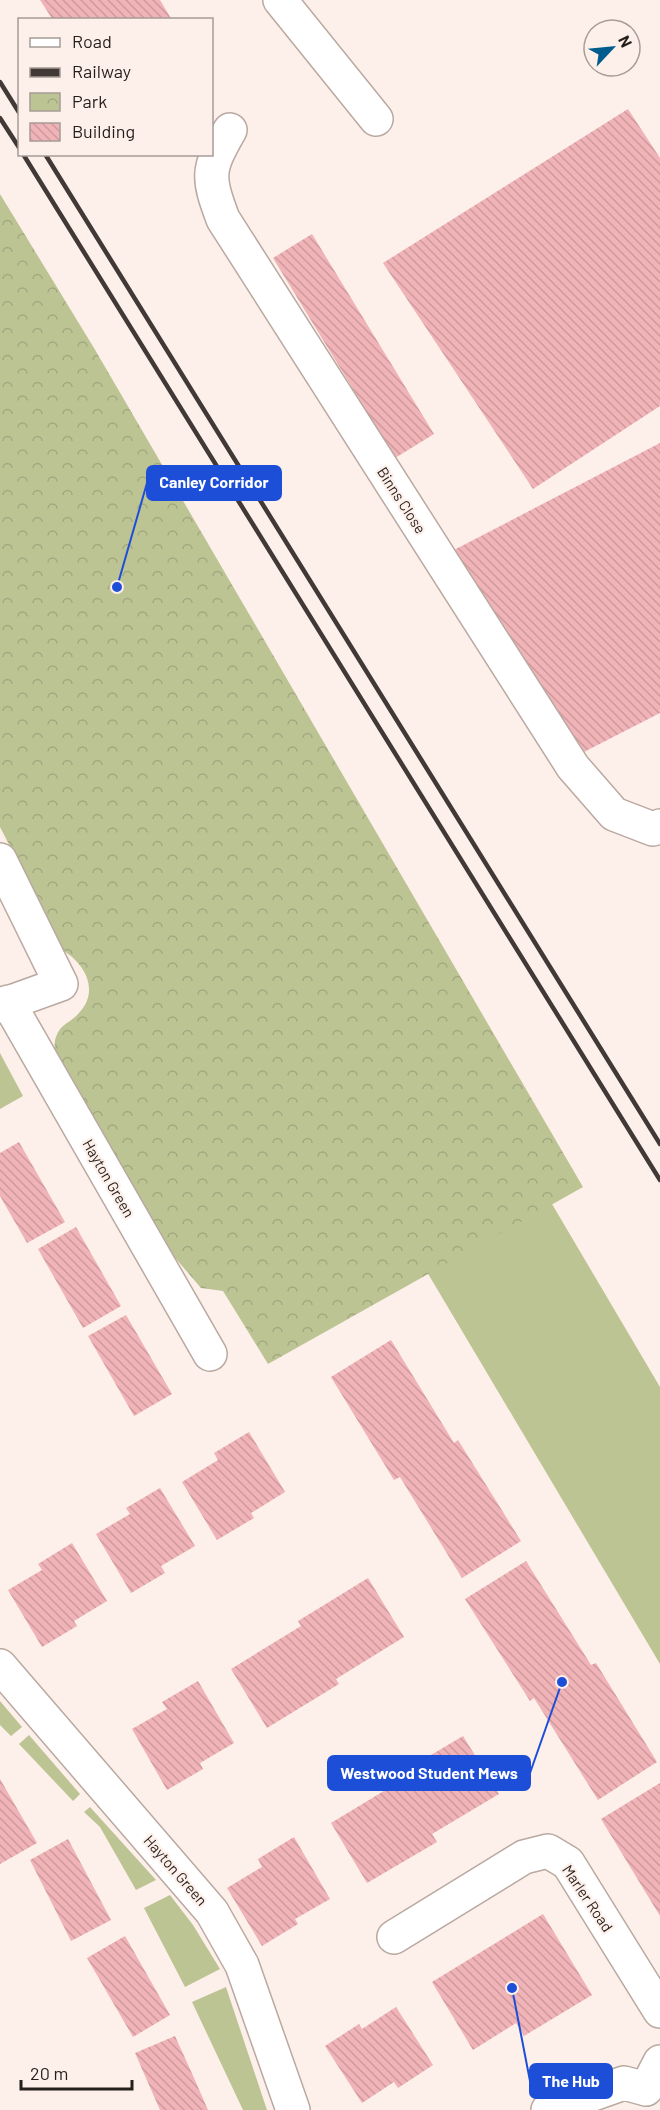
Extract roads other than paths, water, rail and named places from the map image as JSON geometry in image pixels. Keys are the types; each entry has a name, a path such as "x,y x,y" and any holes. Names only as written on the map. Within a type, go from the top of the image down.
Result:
{"street":[{"path":"280,0 376,119"},
{"name":"Binns Close","path":"230,130 213,160 210,185 223,219 573,767 614,814 653,829 660,826"},
{"path":"0,860 61,984 4,1004"},
{"name":"Hayton Green","path":"4,1004 210,1354"},
{"name":"Hayton Green","path":"0,1666 212,1912 242,1965 293,2110"},
{"name":"Marler Road","path":"394,1937 524,1857 548,1851 568,1863 660,2011"},
{"path":"548,2110 624,2083 654,2087"}],"railway":[{"path":"0,82 18,111"},
{"path":"0,118 18,146"},
{"path":"24,156 660,1180"},
{"path":"46,156 660,1144"}],"place":[{"name":"Canley Corridor","path":"117,587"},
{"name":"Westwood Student Mews","path":"562,1682"},
{"name":"The Hub","path":"512,1988"}]}
